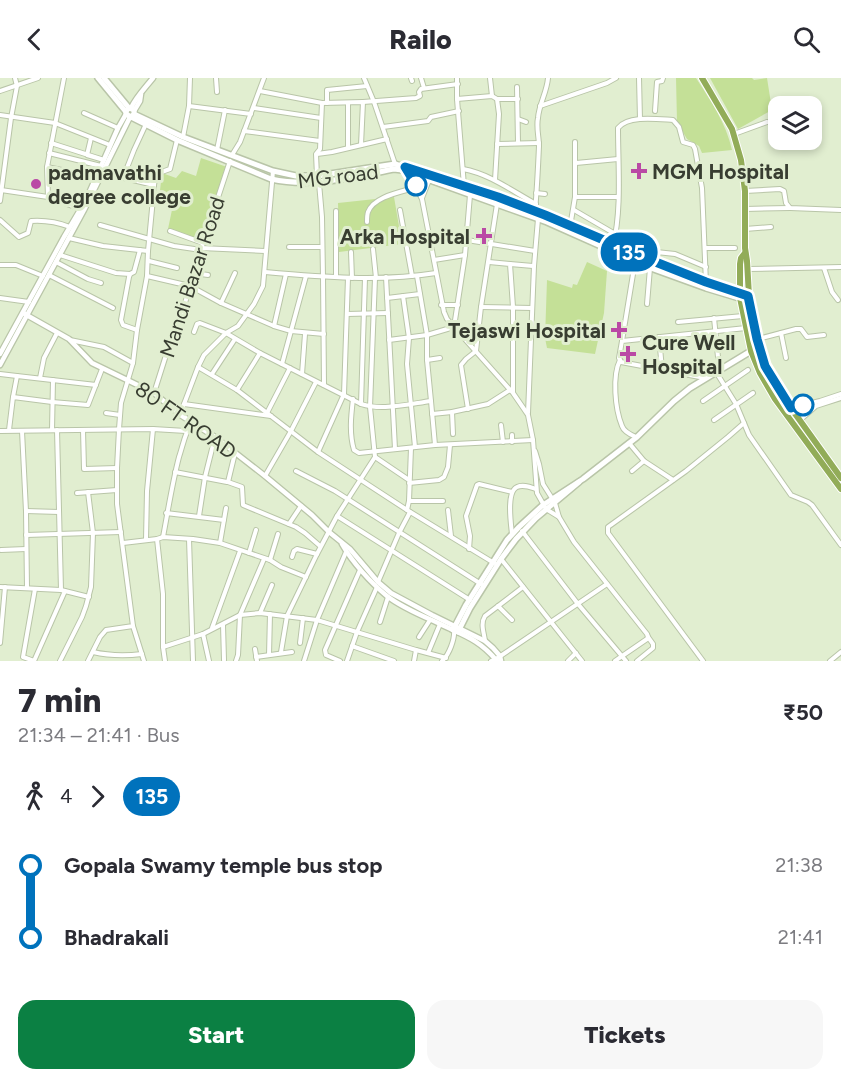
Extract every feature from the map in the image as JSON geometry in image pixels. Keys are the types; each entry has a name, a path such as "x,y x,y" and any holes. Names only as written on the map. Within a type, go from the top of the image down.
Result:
{"highway":[{"path":"702,78 734,134 741,160 745,191 745,253 749,298 765,366 791,408 841,478"},
{"path":"745,253 740,264 740,296 750,351 776,399 841,489"}],"main road":[{"path":"99,78 130,113"},
{"path":"104,78 130,113"},
{"name":"MG road","path":"130,113 146,124 231,158 296,176 317,176 395,164 535,208 570,230 635,262 749,298"},
{"name":"MG road","path":"130,113 180,138 217,150 271,178 294,183 319,183 398,169 613,245 706,285"},
{"path":"456,629 512,534 637,437 674,400 750,351"},
{"path":"495,564 501,559 520,529"},
{"path":"456,629 470,600 482,584"}],"street":[{"path":"0,201 17,86 15,78"},
{"path":"0,91 38,78"},
{"path":"48,197 47,167 64,78"},
{"path":"0,365 1,353 103,173 135,100 153,78"},
{"path":"144,661 133,626 117,490 120,415 121,403 133,363 147,276 156,174 170,169 189,106 190,78"},
{"path":"216,78 217,92"},
{"name":"Mandi Bazar Road","path":"154,393 231,158 264,78"},
{"path":"364,78 395,164"},
{"path":"421,78 424,88"},
{"path":"457,78 464,186"},
{"path":"490,78 492,96"},
{"path":"549,78 537,121 539,143 535,208 538,219 528,415 534,447 538,496 544,507 559,517"},
{"path":"540,106 616,78"},
{"path":"639,78 640,119"},
{"path":"655,111 657,82 662,81 663,78"},
{"path":"260,91 325,103 348,103 416,98 420,96 420,90 424,88 458,84"},
{"path":"317,176 316,154 320,149 321,118 327,90 366,86"},
{"path":"517,87 518,143"},
{"path":"457,99 492,96 497,99 518,99"},
{"path":"495,180 499,114 497,99"},
{"path":"361,145 363,102"},
{"path":"348,103 348,148"},
{"path":"189,106 251,114"},
{"path":"253,108 321,118"},
{"path":"217,150 225,110"},
{"path":"383,127 428,121 430,117 459,111"},
{"path":"84,113 118,128"},
{"path":"25,314 29,302 60,255 70,227 82,210 118,128 130,113"},
{"path":"0,115 55,123 110,145"},
{"path":"518,119 526,122"},
{"path":"613,245 616,234 618,197 619,125 640,119 675,121 683,142 694,146 702,188 706,285"},
{"path":"734,134 767,122"},
{"path":"123,178 146,124"},
{"path":"244,131 320,141"},
{"path":"92,138 87,154 104,160"},
{"path":"316,154 387,138"},
{"path":"570,230 575,197 575,142"},
{"path":"51,143 104,160"},
{"path":"497,144 539,143"},
{"path":"49,153 101,166"},
{"path":"576,163 618,159"},
{"path":"47,167 96,177"},
{"path":"405,167 422,199 441,305 447,319 512,391 528,415"},
{"path":"463,169 477,171 495,180 535,208"},
{"path":"179,414 204,355 226,333 238,326 254,304 263,286 273,171"},
{"path":"103,173 154,185"},
{"path":"422,199 429,180"},
{"path":"319,183 322,217 324,385"},
{"path":"367,222 368,212 381,198 417,187"},
{"path":"745,191 780,189 784,191 786,203 790,208"},
{"path":"1,190 48,197 82,210"},
{"path":"536,193 545,194"},
{"path":"454,327 465,255 470,195"},
{"path":"575,197 618,197"},
{"path":"468,409 461,364 476,351 497,204"},
{"path":"745,209 841,210"},
{"path":"400,210 420,294 427,335 427,360 435,445"},
{"path":"574,210 644,250 675,254 706,267"},
{"path":"336,211 336,277"},
{"path":"0,220 19,237 28,233 30,220 58,222 70,227"},
{"path":"100,225 149,239 202,247 265,251"},
{"path":"745,229 771,228"},
{"path":"170,231 202,247"},
{"path":"67,237 103,246 148,251"},
{"path":"430,240 466,240 535,251"},
{"path":"289,247 322,247"},
{"path":"705,248 735,248"},
{"path":"281,652 287,616 320,546 375,454 370,407 376,278 373,249"},
{"path":"60,255 116,273 130,274 136,269 140,250"},
{"path":"318,452 344,394 346,314 351,252"},
{"path":"434,260 465,255"},
{"path":"149,261 177,268"},
{"path":"56,262 88,279 101,283"},
{"path":"489,262 534,266"},
{"path":"635,262 620,360 616,371 617,409 622,427 626,432 637,437"},
{"path":"510,264 513,307 512,391"},
{"path":"0,265 16,265 46,275 112,308"},
{"path":"748,269 841,267"},
{"path":"647,304 650,268"},
{"path":"824,268 832,292 838,300"},
{"path":"266,272 350,278 436,273"},
{"path":"194,273 208,275"},
{"path":"221,303 235,273"},
{"path":"130,274 121,323 137,330"},
{"path":"274,326 286,274"},
{"path":"147,276 190,286 221,303 274,326 305,334 324,334"},
{"path":"282,364 306,276"},
{"path":"386,277 395,449"},
{"path":"361,404 365,278"},
{"path":"387,298 420,294"},
{"path":"347,661 408,511 413,448 412,403 407,364 409,338 403,296"},
{"path":"0,298 29,302"},
{"path":"441,305 458,305"},
{"path":"481,307 532,308"},
{"path":"346,314 388,313"},
{"name":"80 FT ROAD","path":"25,314 69,339 83,356 102,369 154,393 179,414 215,437 265,476 350,549 388,597 430,620 486,641 497,660"},
{"path":"678,322 743,316"},
{"path":"714,318 718,357 722,368"},
{"path":"194,333 197,324 200,323 226,333 316,382 370,407 431,400"},
{"path":"389,340 427,335 454,327"},
{"path":"622,341 746,328"},
{"path":"757,339 799,328 807,337 824,335"},
{"path":"40,378 44,358 57,333"},
{"path":"781,333 786,358"},
{"path":"302,374 305,334"},
{"path":"659,337 662,369"},
{"path":"69,339 104,347 133,363"},
{"path":"212,374 236,339"},
{"path":"237,390 260,353"},
{"path":"427,360 440,358"},
{"path":"620,360 624,363 705,378"},
{"path":"198,367 237,390 318,452 495,564"},
{"path":"269,414 290,368"},
{"path":"13,397 88,405 102,369"},
{"path":"703,401 748,370"},
{"path":"716,372 736,404 749,435 791,495 812,505 841,545"},
{"path":"0,374 96,385"},
{"path":"9,430 16,376"},
{"path":"35,589 23,657 34,661 63,591 52,402 53,380"},
{"path":"265,476 316,382"},
{"path":"432,414 488,404 512,391"},
{"path":"714,420 753,393"},
{"path":"791,408 841,396"},
{"path":"800,420 816,406 841,396"},
{"path":"353,399 350,423 354,450 359,453 375,454 395,449 435,445 533,440"},
{"path":"184,404 269,414"},
{"path":"452,412 453,434"},
{"path":"106,413 120,415"},
{"path":"163,537 175,472 186,431 192,421"},
{"path":"703,661 608,527 710,453 744,423"},
{"path":"501,424 503,442"},
{"path":"0,431 119,429 186,431"},
{"path":"146,540 147,491 153,429"},
{"path":"83,430 84,469 117,468"},
{"path":"22,431 27,588"},
{"path":"512,435 512,442"},
{"path":"198,516 215,437"},
{"path":"629,443 645,461 673,480"},
{"path":"375,454 409,482 439,480 444,477 448,467 450,445"},
{"path":"534,447 543,484 574,542 653,644 652,648 637,661"},
{"path":"228,482 235,453"},
{"path":"632,471 645,461"},
{"path":"296,471 347,499 482,584"},
{"path":"175,472 228,482 242,488 242,503 246,507 289,524 305,533 320,546"},
{"path":"469,549 470,536 466,516 477,485 512,492"},
{"path":"512,534 512,492 520,485 536,489"},
{"path":"77,493 117,490"},
{"path":"60,661 82,617 91,587 93,533 88,492"},
{"path":"409,501 443,501"},
{"path":"289,524 301,506"},
{"path":"220,543 226,508"},
{"path":"448,510 451,537"},
{"path":"26,511 59,512"},
{"path":"166,513 224,520"},
{"path":"337,516 470,600"},
{"path":"520,529 626,661"},
{"path":"249,553 256,530"},
{"path":"26,535 121,531"},
{"path":"238,661 240,615 278,534"},
{"path":"123,543 163,537 220,543 267,560 306,578"},
{"path":"157,538 163,594 165,661"},
{"path":"189,540 193,661"},
{"name":"80 FT ROAD","path":"340,541 346,552 361,569 378,584 483,645 497,660"},
{"path":"290,548 317,554"},
{"path":"1,550 26,549"},
{"path":"292,557 295,549"},
{"path":"211,629 240,551"},
{"path":"304,661 317,620 346,552"},
{"path":"501,559 582,661"},
{"path":"340,661 329,659 325,650 361,569"},
{"path":"497,660 607,584"},
{"path":"260,613 272,585"},
{"path":"0,643 3,587 63,591 89,597"},
{"path":"486,641 482,622 485,616 523,587"},
{"path":"380,622 388,597"},
{"path":"498,606 512,620"},
{"path":"163,647 203,634 240,615 260,613 317,620 446,657"},
{"path":"269,655 270,614"},
{"path":"300,643 303,618"},
{"path":"419,637 430,620"},
{"path":"428,653 440,624"},
{"path":"223,625 224,660"},
{"path":"88,661 106,630 133,626"},
{"path":"442,661 446,657 456,629"},
{"path":"203,634 209,661"},
{"path":"615,661 648,637"},
{"path":"352,646 394,661"},
{"path":"255,649 257,659 281,652 292,652"},
{"path":"414,661 416,650"},
{"path":"93,652 111,656 142,654"},
{"path":"830,661 841,652"},
{"path":"568,661 576,653"}],"green space":[{"path":"676,78 696,78 722,121 732,150 702,153 699,146 687,139 677,122"},
{"path":"710,78 752,78 754,80 767,78 770,96 768,96 768,112 738,129"},
{"path":"201,158 227,167 201,242 168,229 173,205 159,199 162,173 176,178 182,171 196,176"},
{"path":"394,197 402,244 339,252 338,203"},
{"path":"587,262 607,271 604,313 595,354 547,348 545,338 547,280 572,288 573,284 577,285"}],"bus line":[{"name":"135","path":"416,185 405,167 498,197 706,282 748,296 765,366 791,408 803,405"}],"place":[{"name":"MGM Hospital","path":"639,171"},
{"name":"padmavathi degree college","path":"36,184"},
{"name":"Arka Hospital","path":"484,236"},
{"name":"Tejaswi Hospital","path":"619,330"},
{"name":"Cure Well Hospital","path":"628,354"}]}
